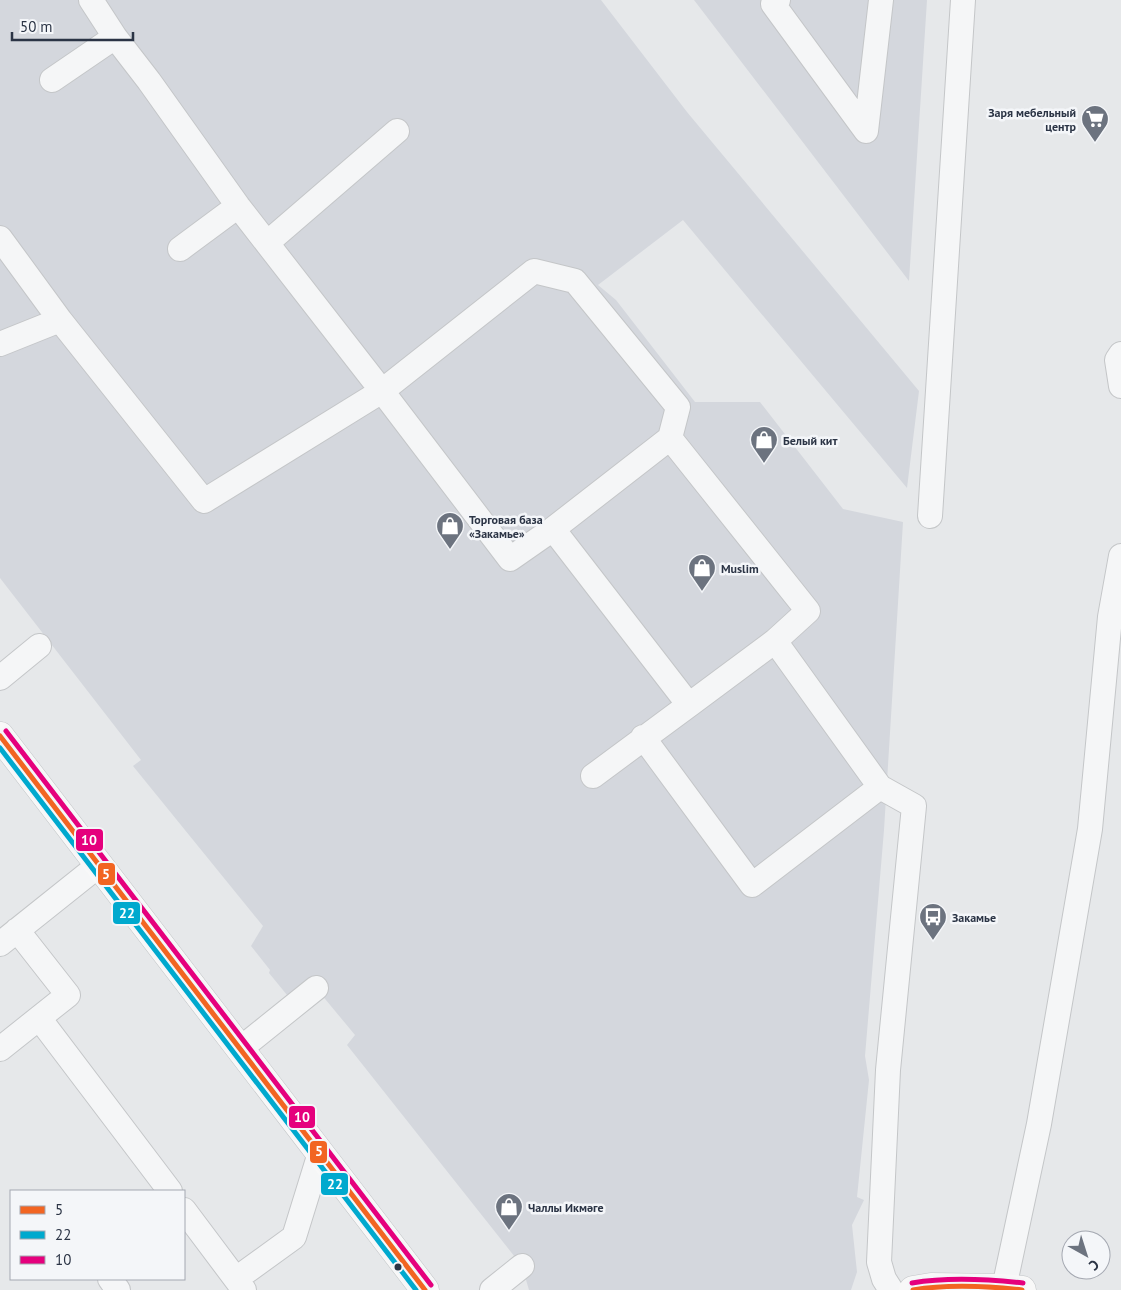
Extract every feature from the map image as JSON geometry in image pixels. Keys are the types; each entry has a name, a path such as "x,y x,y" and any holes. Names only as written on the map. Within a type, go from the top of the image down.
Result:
{"main road":[{"path":"0,736 425,1290"},
{"path":"912,1290 931,1287 1013,1289"}],"street":[{"path":"0,238 60,320 204,501 382,391 534,271 575,281 678,407 670,438 553,529 510,559 382,391 238,206 149,80 115,37 91,0"},
{"path":"778,0 773,4 866,131 880,0"},
{"path":"930,516 963,0"},
{"path":"52,80 115,37"},
{"path":"267,243 397,131"},
{"path":"180,249 238,206"},
{"path":"0,344 60,320"},
{"path":"1121,354 1116,360 1121,386"},
{"path":"593,776 643,737 775,642 808,611 670,438"},
{"path":"553,529 689,705"},
{"path":"1013,1289 1039,1124 1090,829 1110,617 1121,556"},
{"path":"775,642 880,787 914,806 888,1070 879,1262 884,1279 891,1290"},
{"path":"0,678 40,646"},
{"path":"643,737 752,885 880,787"},
{"path":"0,1049 68,995 8,937 100,865"},
{"path":"240,1049 316,988"},
{"path":"39,1018 169,1190"},
{"path":"185,1214 240,1285 294,1237 320,1153"},
{"path":"492,1290 522,1266"}],"shaded area":[{"name":"Торговая база «Закамье»","path":"0,0 601,0 687,112 919,391 907,488 683,220 598,285 616,300 695,402 760,402 843,509 903,522 884,830 865,1056 869,1080 857,1197 864,1200 852,1225 857,1272 851,1290 529,1290 522,1266 347,1045 355,1035 311,982 287,995 269,973 270,970 251,946 263,926 133,766 141,760 0,578"},
{"path":"694,0 927,0 909,281"}],"transit line":[{"name":"10","path":"6,731 431,1285"},
{"name":"5","path":"0,736 425,1290"},
{"name":"22","path":"0,748 416,1290"},
{"name":"10","path":"912,1283 967,1279 1023,1283"},
{"name":"5","path":"913,1290 968,1286 1022,1290"}],"place":[{"name":"Заря мебельный центр","path":"1095,143"},
{"name":"Белый кит","path":"764,464"},
{"name":"Торговая база «Закамье»","path":"450,550"},
{"name":"Muslim","path":"702,592"},
{"name":"Закамье","path":"933,941"},
{"name":"Чаллы Икмәге","path":"509,1231"}]}
